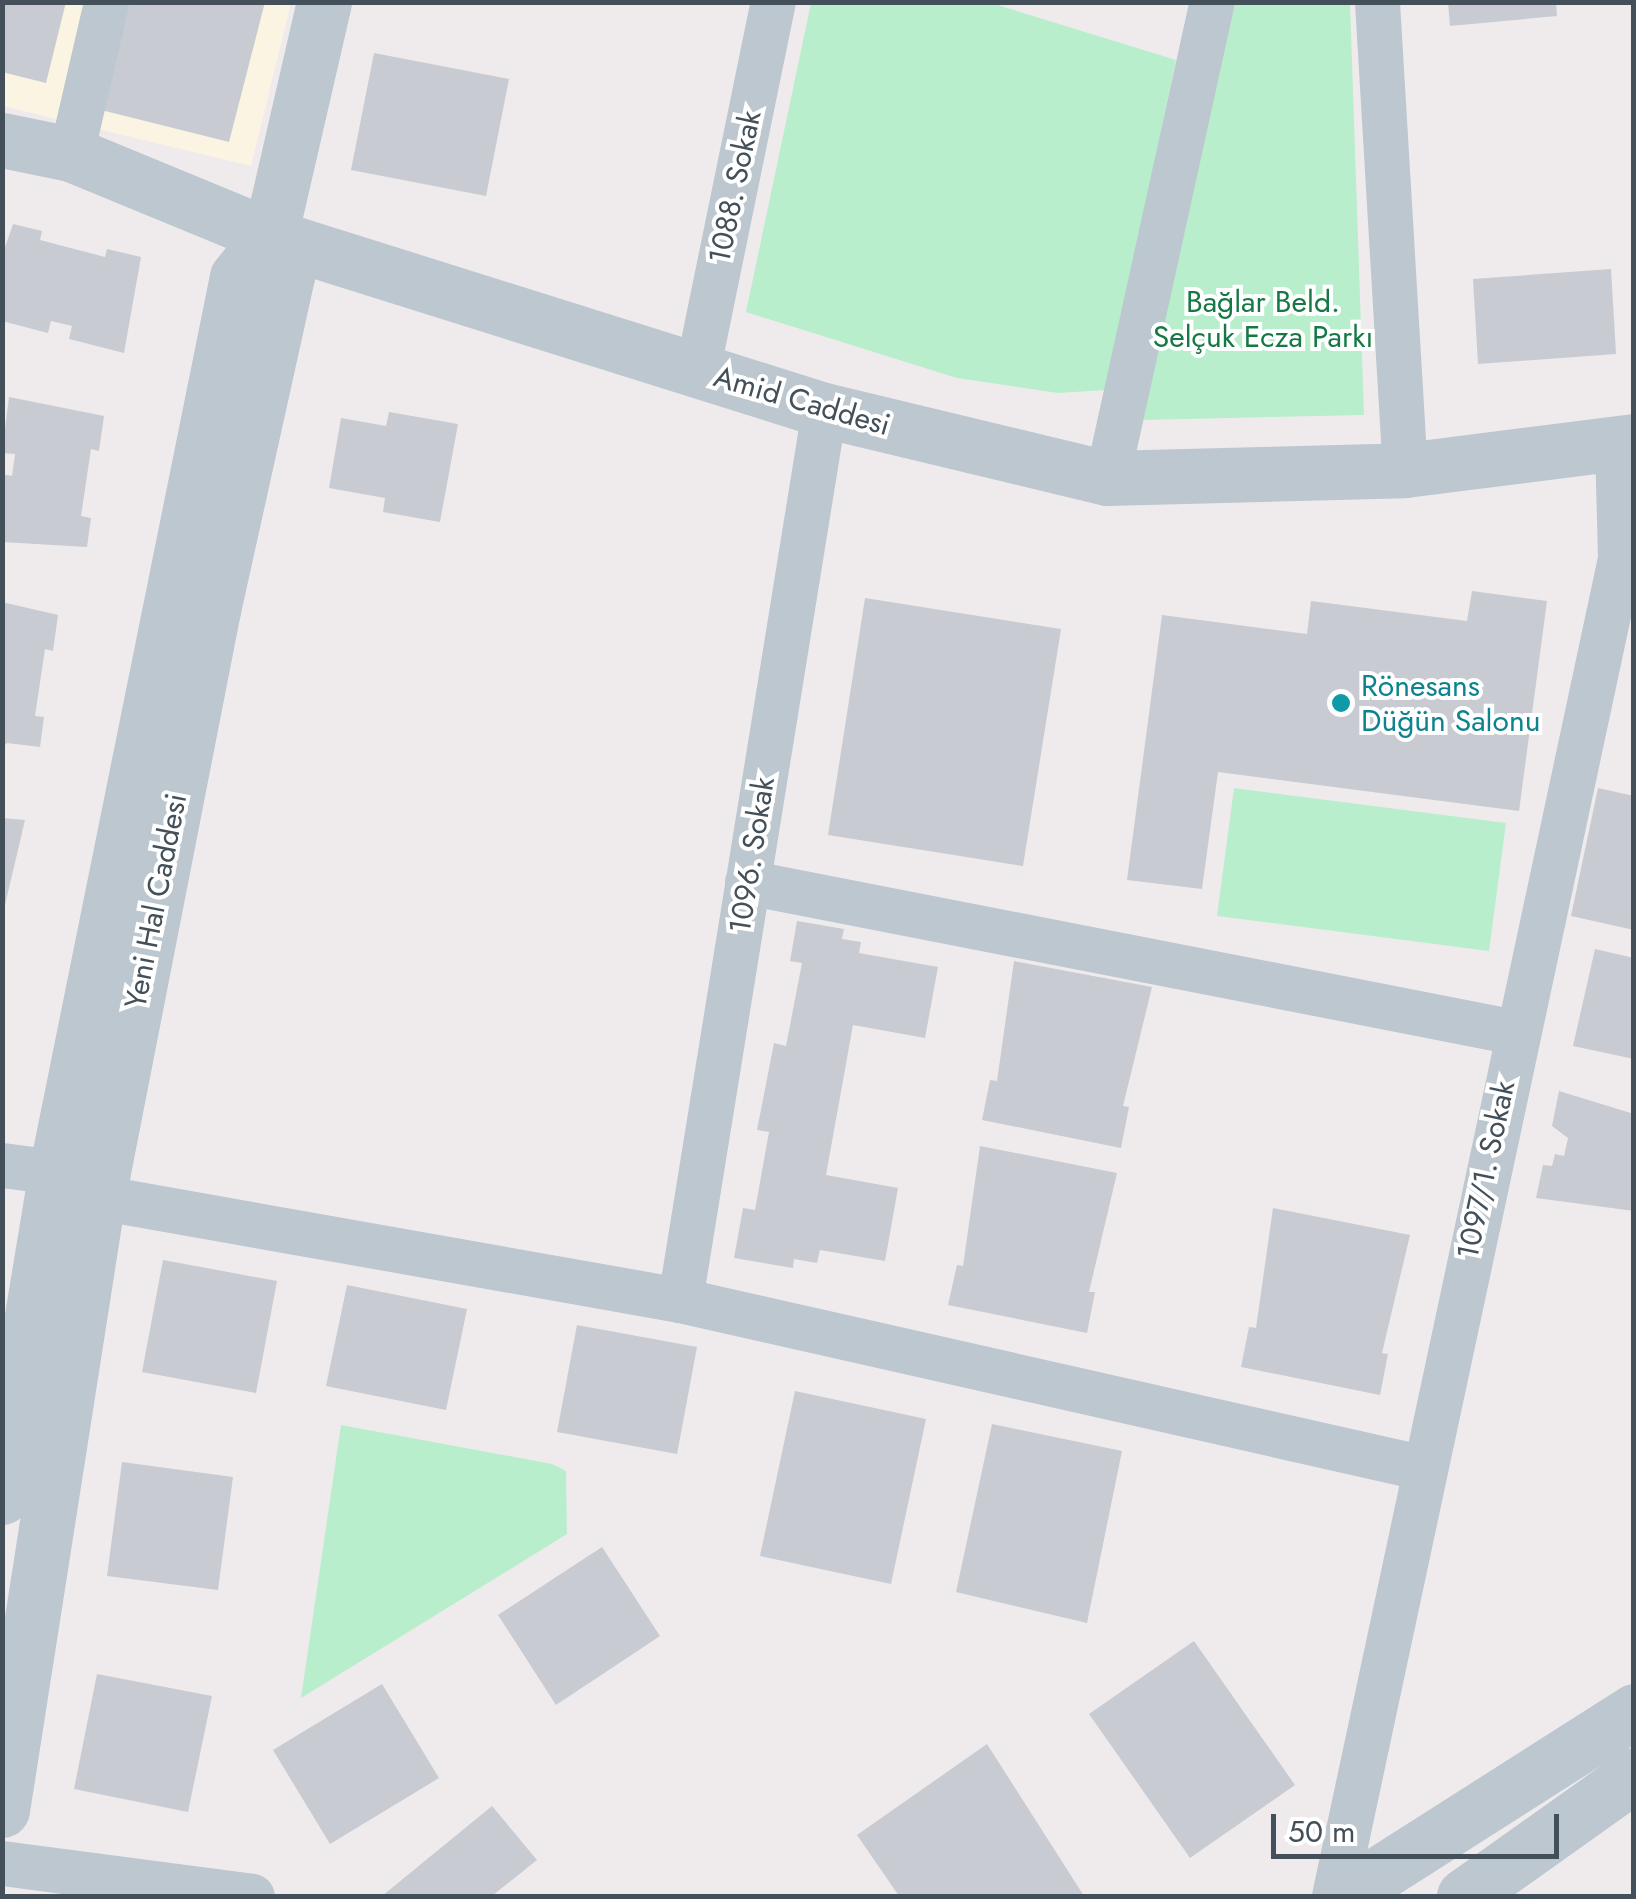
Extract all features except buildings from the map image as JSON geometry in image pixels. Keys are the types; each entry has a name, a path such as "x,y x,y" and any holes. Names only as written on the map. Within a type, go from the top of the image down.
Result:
{"street":[{"path":"71,154 106,2"},
{"path":"2,1810 77,1185 237,277 278,256 324,2"},
{"name":"1088. Sokak","path":"697,372 773,2"},
{"path":"1107,478 1212,2"},
{"path":"1376,2 1405,470"},
{"name":"Amid Caddesi","path":"2,140 71,154 278,256 824,410 1107,478 1405,470 1625,442"},
{"name":"1096. Sokak","path":"680,1300 824,410"},
{"name":"1097/1. Sokak","path":"1334,1896 1620,558 1625,442"},
{"path":"747,882 1516,1032"},
{"path":"2,1164 77,1185 680,1300 1424,1468"},
{"path":"2,1496 77,1185"},
{"path":"1344,1896 1634,1712"},
{"path":"1464,1896 1634,1775"},
{"path":"2,1863 252,1896"}],"shaded area":[{"path":"3,3 291,3 251,166 3,106"}],"green space":[{"path":"811,3 991,3 1176,60 1106,390 1058,393 957,378 746,312"},
{"name":"Bağlar Beld. Selçuk Ecza Parkı","path":"1233,3 1350,3 1364,415 1142,420"},
{"path":"1234,788 1506,823 1489,951 1217,916"},
{"path":"341,1425 552,1464 566,1471 567,1534 301,1698"}],"place":[{"name":"Rönesans Düğün Salonu","path":"1341,703"}]}
